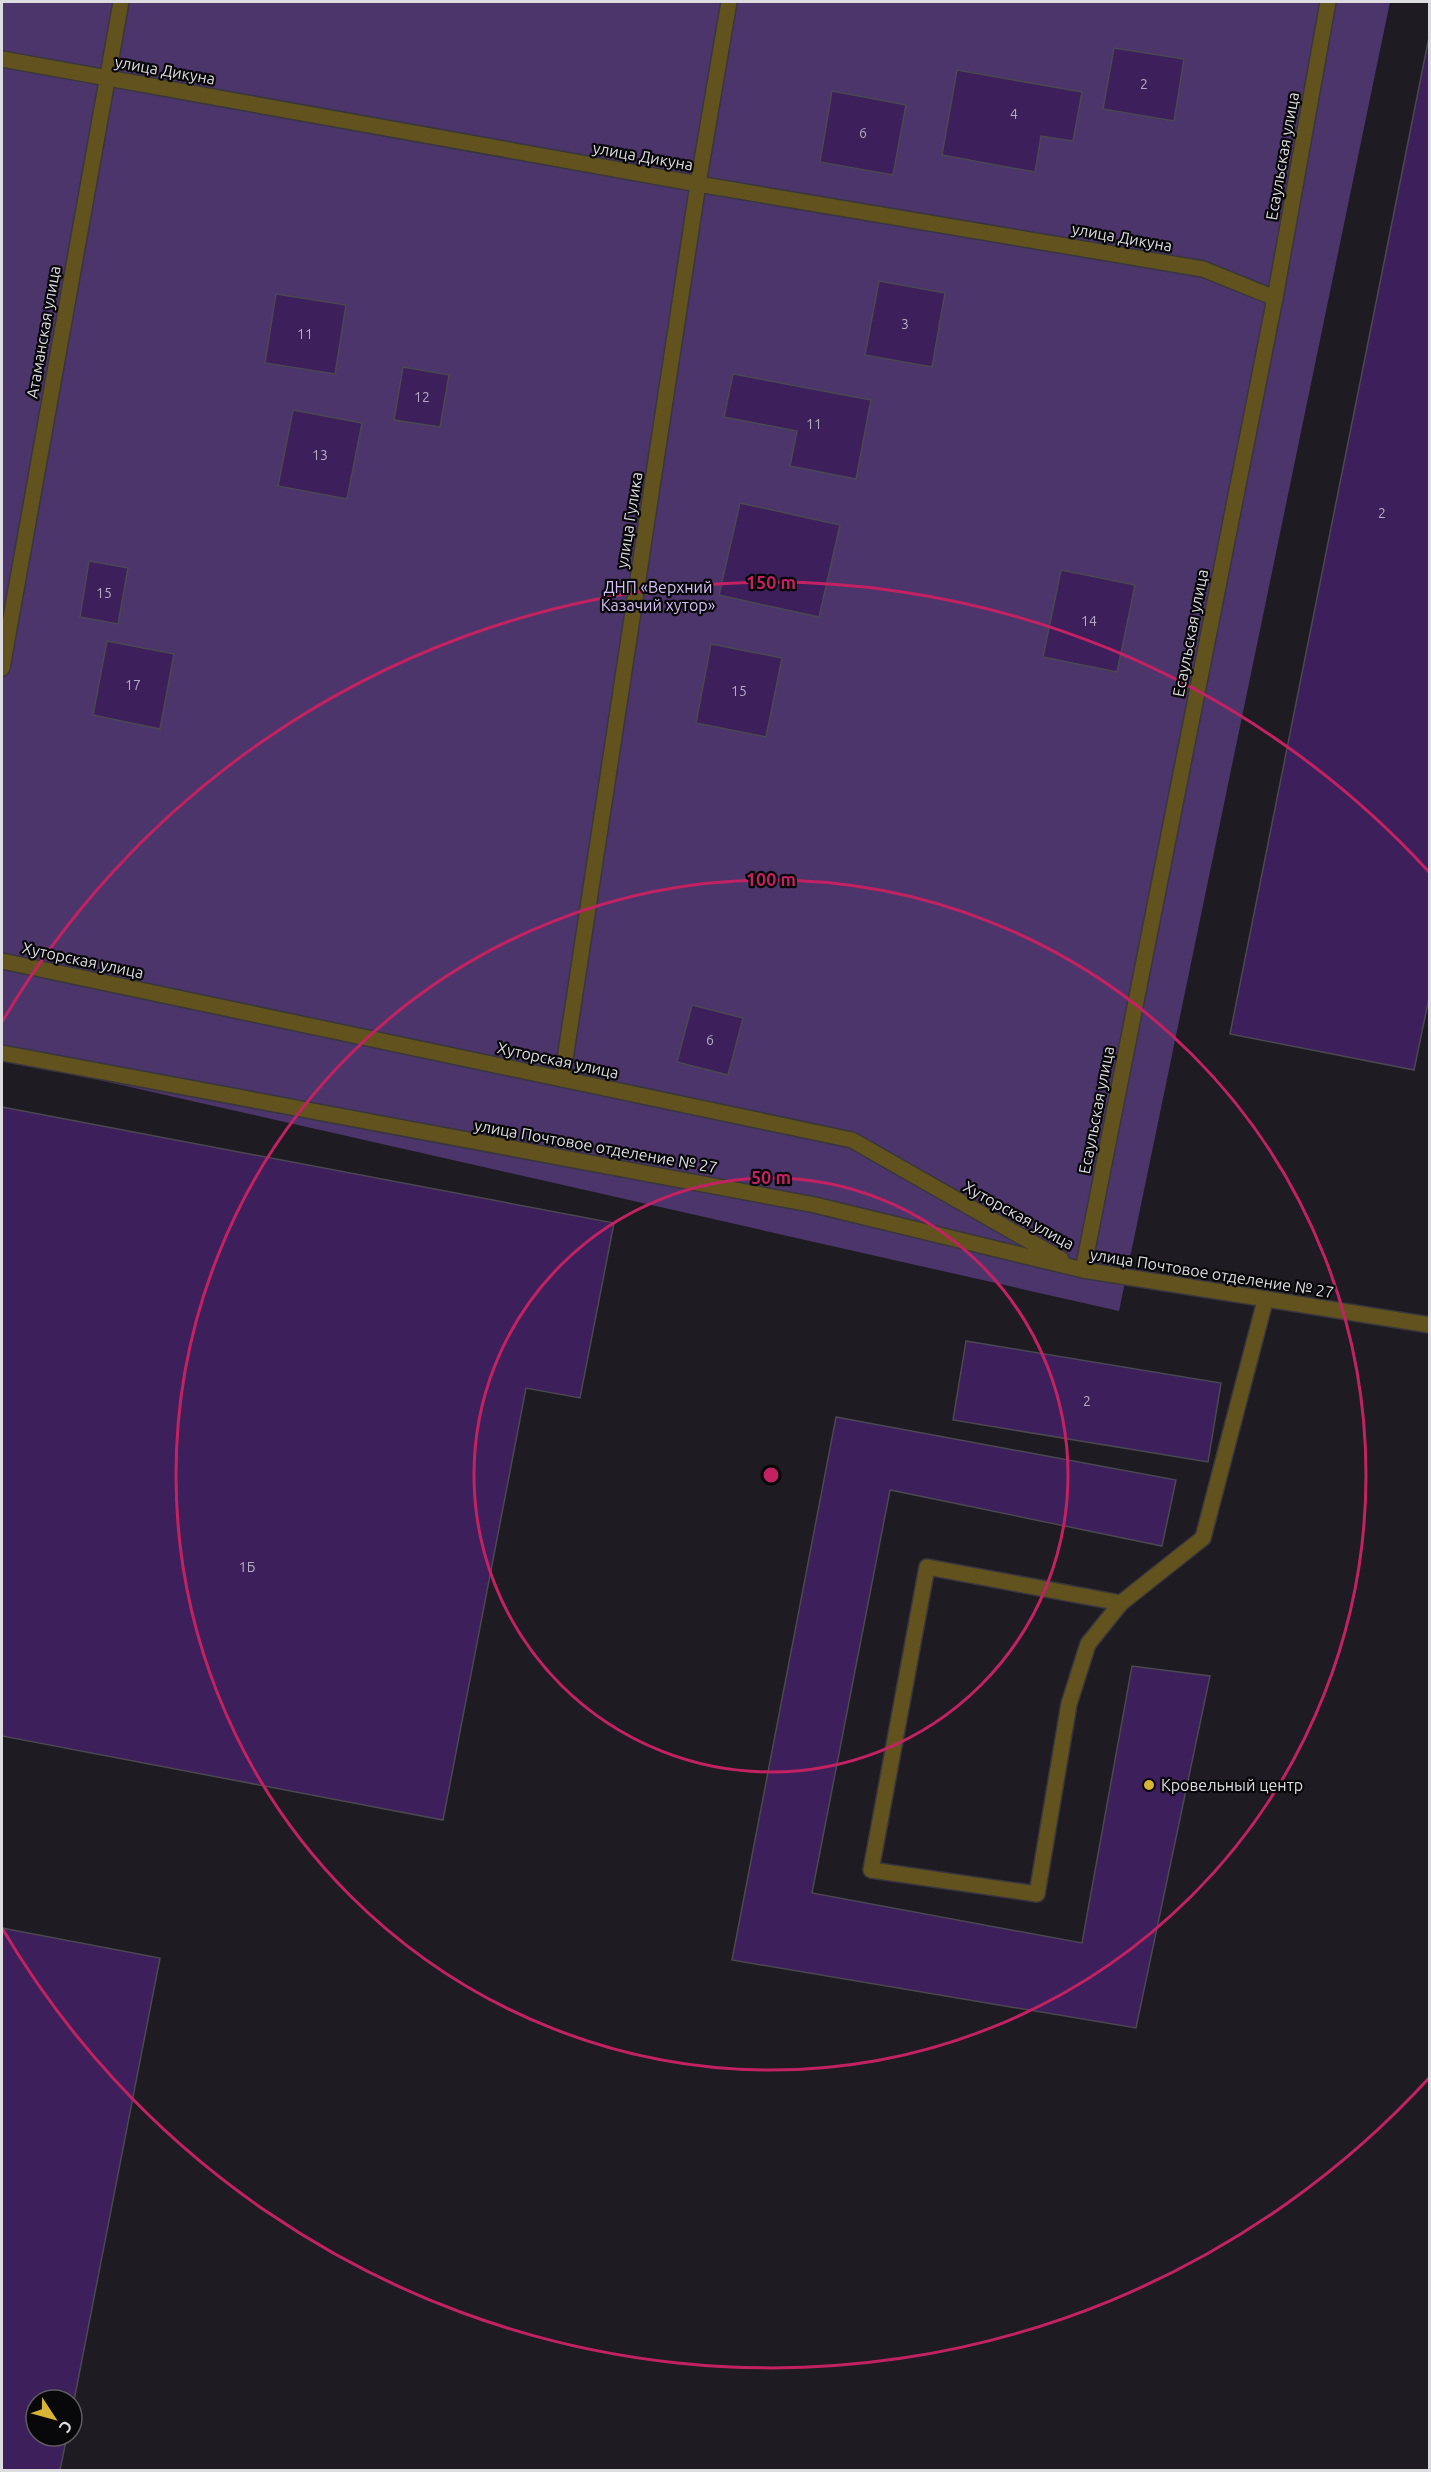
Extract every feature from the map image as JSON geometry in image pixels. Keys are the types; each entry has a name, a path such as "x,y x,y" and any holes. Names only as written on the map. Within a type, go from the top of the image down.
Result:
{"street":[{"name":"Атаманская улица","path":"2,668 121,2"},
{"name":"улица Гулика","path":"562,1079 698,184 729,2"},
{"name":"Есаульская улица","path":"1081,1270 1275,298 1329,2"},
{"name":"улица Дикуна","path":"2,59 698,184 1203,269 1275,298"},
{"name":"Хуторская улица","path":"2,961 852,1140 1081,1270"},
{"name":"улица Почтовое отделение № 27","path":"2,1053 815,1205 1081,1270 1265,1301 1430,1325"},
{"path":"1121,1603 927,1567 871,1870 1037,1894 1069,1704 1088,1644 1121,1603 1203,1538 1265,1301"}],"green space":[{"name":"ДНП «Верхний Казачий хутор»","path":"2,2 1390,2 1119,1311 2,1058"}],"building":[{"path":"1430,32 1430,993 1414,1070 1230,1034"},
{"path":"1114,48 1184,59 1174,121 1103,109"},
{"path":"957,70 1082,92 1073,141 1041,136 1035,172 942,155"},
{"path":"832,91 906,105 893,175 820,162"},
{"path":"879,281 945,293 932,367 865,355"},
{"path":"276,294 346,305 335,374 265,363"},
{"path":"403,367 449,375 440,427 394,420"},
{"path":"733,374 871,400 856,479 790,466 797,431 724,417"},
{"path":"293,410 362,423 347,499 278,486"},
{"path":"740,503 840,525 819,617 719,595"},
{"path":"89,561 128,568 118,624 80,617"},
{"path":"1061,570 1135,585 1117,672 1043,657"},
{"path":"107,641 174,654 160,729 93,715"},
{"path":"711,644 782,658 766,737 696,723"},
{"path":"692,1005 743,1018 728,1075 677,1062"},
{"path":"2,1107 614,1223 580,1398 526,1388 443,1820 2,1736"},
{"path":"966,1341 1221,1383 1208,1462 953,1420"},
{"name":"Кровельный центр","path":"836,1417 1176,1480 1162,1546 890,1490 812,1893 1082,1943 1132,1666 1210,1676 1136,2028 732,1960"},
{"path":"2,1928 160,1958 76,2388 24,2388 24,2448 65,2448 60,2470 2,2470"}],"place":[{"name":"Кровельный центр","path":"1149,1785"}]}
